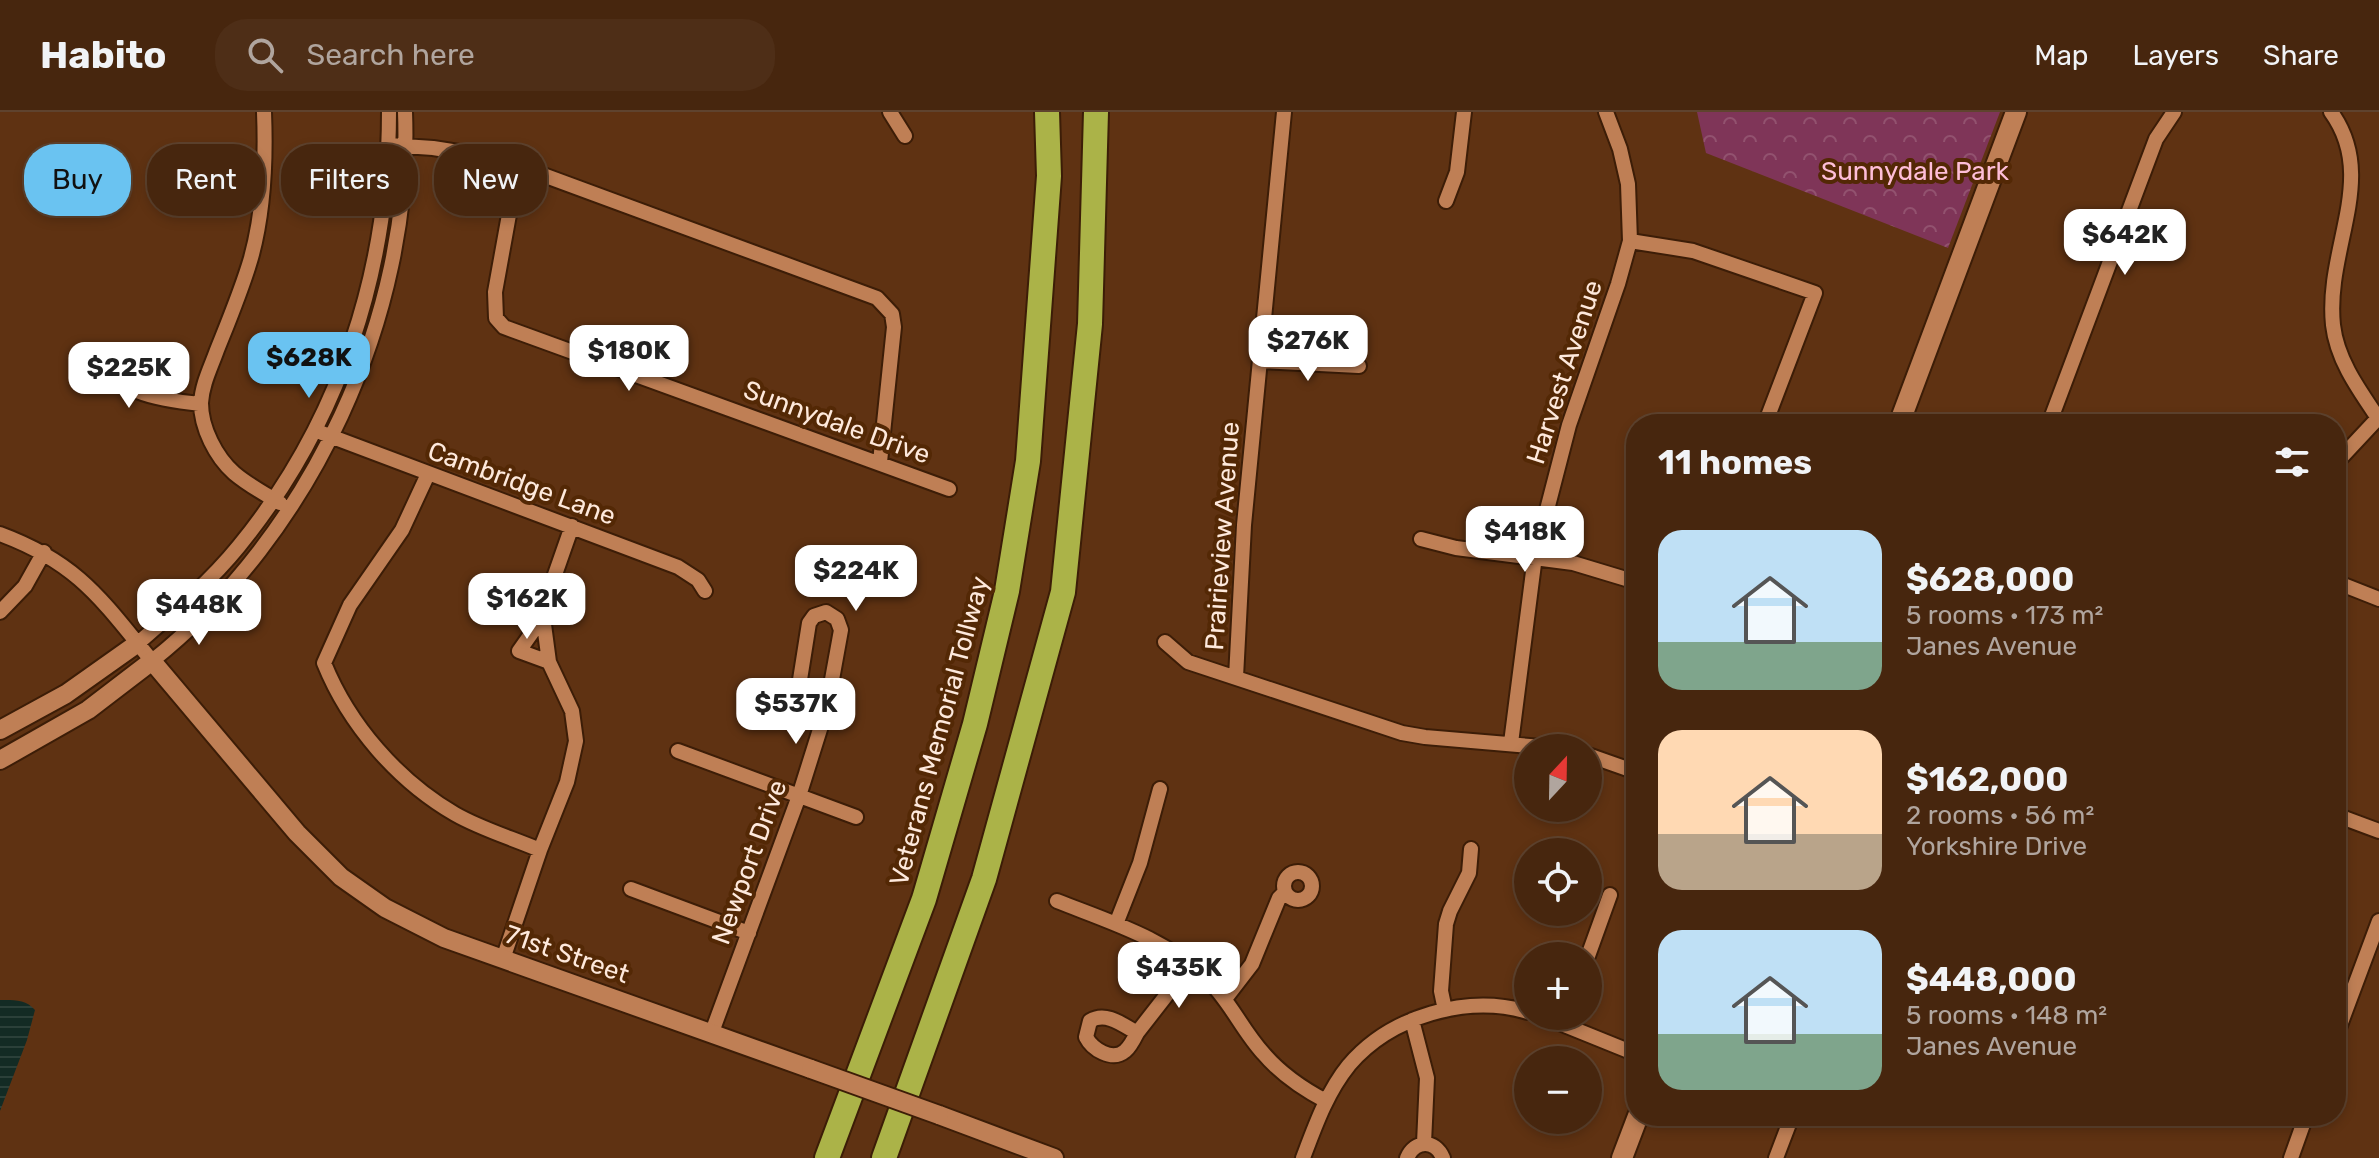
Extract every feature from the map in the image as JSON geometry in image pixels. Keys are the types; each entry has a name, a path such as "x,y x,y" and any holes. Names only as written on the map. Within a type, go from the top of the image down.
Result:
{"highway":[{"name":"Veterans Memorial Tollway","path":"827,1158 924,899 975,724 1007,591 1028,461 1049,176 1047,112"},
{"path":"884,1158 984,879 1063,592 1090,324 1096,112"},
{"path":"891,1158 897,1125"}],"main road":[{"path":"1903,414 2016,112"},
{"path":"1622,1158 1634,1126"}],"street":[{"path":"264,112 264,174 256,239 204,385 201,404 218,455 233,472 288,509"},
{"path":"389,112 389,144"},
{"path":"405,112 405,144"},
{"path":"890,112 905,136"},
{"name":"Prairieview Avenue","path":"1236,677 1244,525 1284,112"},
{"path":"1446,201 1457,172 1464,112"},
{"name":"Harvest Avenue","path":"1511,743 1535,556 1569,425 1630,241 1627,176 1606,112"},
{"path":"2053,414 2156,139 2174,112"},
{"path":"2331,112 2350,133 2358,149 2364,188 2361,208 2337,278 2333,325 2351,378 2378,418 2346,452"},
{"path":"547,176 877,298 892,314 894,327 880,462"},
{"path":"0,730 66,694 138,643 215,573 238,547 273,499 315,430 346,363 373,274 382,216"},
{"path":"0,760 88,710 152,661 199,621 258,553 308,479 331,437 364,358 390,269 399,216"},
{"name":"Sunnydale Drive","path":"509,216 495,292 496,318 504,327 949,489"},
{"path":"1630,241 1693,251 1815,293 1769,414"},
{"path":"85,354 99,368 140,394 160,400 201,404"},
{"path":"1260,361 1359,366"},
{"name":"Cambridge Lane","path":"315,430 678,567 698,580 705,591"},
{"path":"428,474 402,530 350,605 318,664 360,727 411,781 457,815 540,850"},
{"path":"503,959 567,781 576,741 572,711 549,662 543,617 550,587 572,526"},
{"path":"0,534 44,552 79,577 152,661"},
{"path":"1421,539 1456,548 1573,563 1626,579"},
{"path":"0,612 25,586 44,552"},
{"path":"2346,586 2379,599"},
{"name":"Newport Drive","path":"712,1032 799,796 827,707 841,630 837,619 826,612 814,616 809,623 799,686 801,694 827,707"},
{"path":"543,617 519,651 549,662"},
{"path":"1165,642 1188,662 1402,733 1514,743"},
{"name":"71st Street","path":"152,661 297,833 341,877 372,900 412,923 503,959 1054,1158"},
{"path":"678,751 856,817"},
{"path":"1602,760 1626,768"},
{"path":"1116,924 1140,863 1160,789"},
{"path":"2346,819 2379,831"},
{"path":"1445,1010 1441,991 1446,924 1469,873 1471,849"},
{"path":"631,889 749,933"},
{"path":"1225,999 1252,964 1279,898 1285,892"},
{"path":"1593,942 1610,895"},
{"path":"1057,901 1168,949 1190,965 1225,999 1262,1052 1306,1090 1326,1101"},
{"path":"2346,1009 2379,921"},
{"path":"1137,1033 1190,965"},
{"path":"1303,1158 1326,1101 1349,1065 1374,1043 1412,1020 1445,1010 1502,1006 1514,1009"},
{"path":"1412,1020 1427,1078 1424,1143"},
{"path":"1586,1030 1626,1049"},
{"path":"1776,1158 1788,1126"},
{"path":"2291,1158 2302,1126"},
{"path":"1407,1158 1413,1148 1424,1143 1435,1147 1443,1158"}],"green space":[{"name":"Sunnydale Park","path":"1697,112 2000,112 1948,248 1706,153"},
{"path":"383,216 392,216 376,293 358,351 333,413"}],"water":[{"path":"0,1000 23,1002 35,1010 0,1111"}]}
